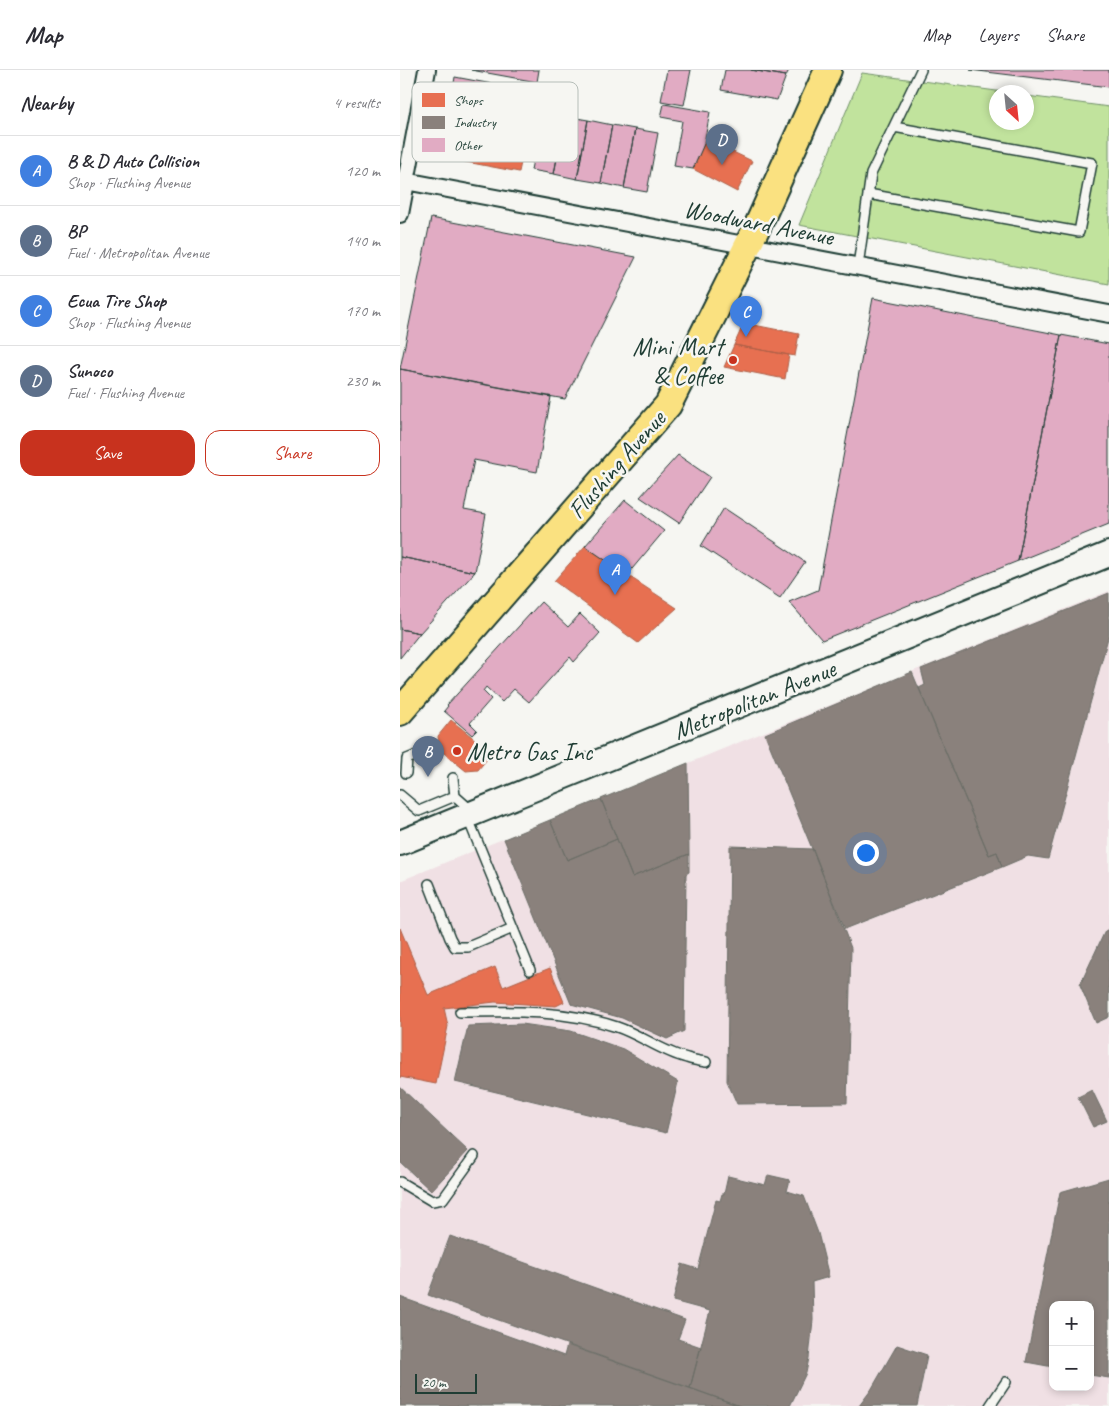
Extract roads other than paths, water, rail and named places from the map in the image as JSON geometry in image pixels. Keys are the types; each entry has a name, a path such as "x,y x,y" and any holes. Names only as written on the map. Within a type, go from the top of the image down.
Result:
{"main road":[{"name":"Flushing Avenue","path":"400,712 668,405 748,245 828,70"},
{"name":"Metropolitan Avenue","path":"401,841 1109,554"}],"street":[{"path":"400,214 403,180 412,139"},
{"name":"Woodward Avenue","path":"403,180 1109,314"}],"lane":[{"path":"858,266 871,174 921,70"},
{"path":"868,194 1079,232 1092,163 894,127"},
{"path":"403,773 403,756 422,753"},
{"path":"453,778 455,796 470,814 530,970"},
{"path":"400,795 419,810 455,796"},
{"path":"436,796 455,796"},
{"path":"428,884 455,947 468,947 513,928"},
{"path":"460,1012 514,1011 572,1016 617,1027 681,1056 706,1062"},
{"path":"400,1182 432,1201 443,1199 474,1156"},
{"path":"990,1406 1006,1382"}],"place":[{"name":"Sunoco","path":"722,165"},
{"name":"Ecua Tire Shop","path":"746,337"},
{"name":"Mini Mart & Coffee","path":"733,360"},
{"name":"B & D Auto Collision","path":"615,595"},
{"name":"Metro Gas Inc","path":"457,751"},
{"name":"BP","path":"428,777"}]}
